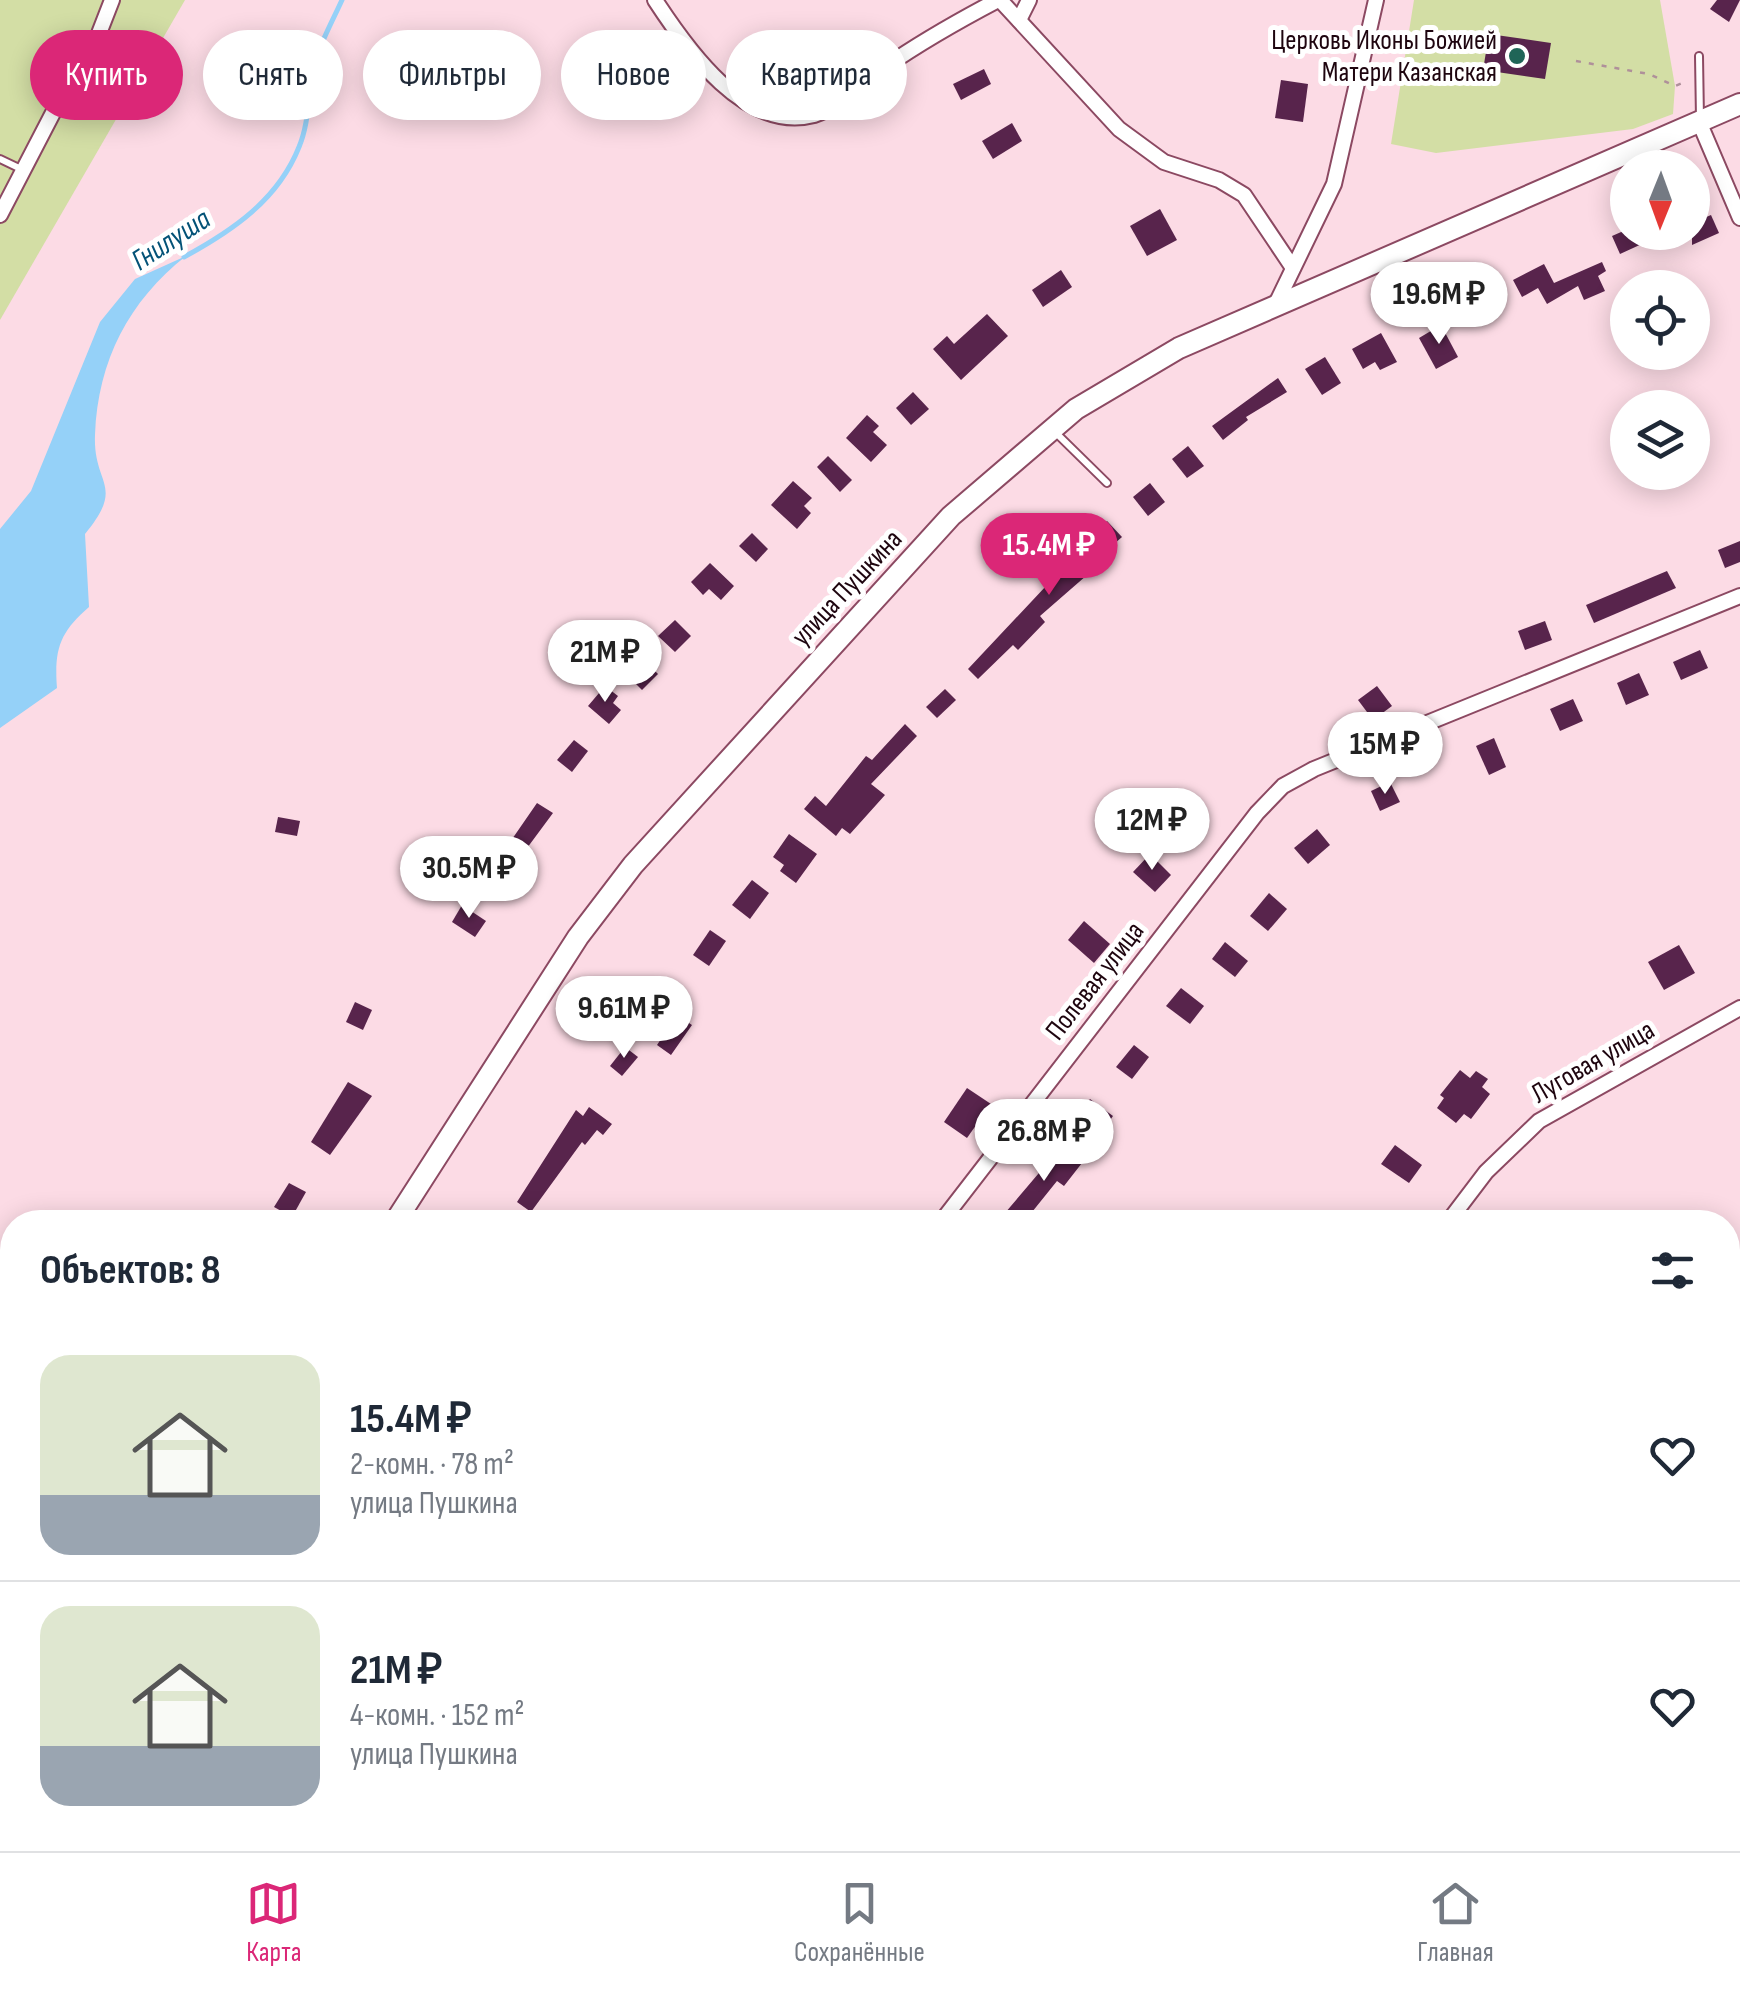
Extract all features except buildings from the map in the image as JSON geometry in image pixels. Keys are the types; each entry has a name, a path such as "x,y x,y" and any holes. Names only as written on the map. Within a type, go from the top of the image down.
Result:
{"main road":[{"name":"улица Пушкина","path":"403,1210 578,937 632,866 951,516 1076,409 1180,348 1740,104"}],"street":[{"path":"0,215 56,107 84,72 100,20 112,0"},
{"path":"655,0 682,41 738,96 770,114 787,116 816,114 935,34 999,0 1119,129 1164,162 1219,180 1244,195 1293,268"},
{"path":"1019,20 1029,0"},
{"path":"1274,308 1334,184 1376,0"},
{"path":"1700,124 1740,218"},
{"name":"Полевая улица","path":"949,1210 1257,813 1283,786 1314,769 1740,596"},
{"name":"Луговая улица","path":"1457,1210 1486,1172 1538,1121 1740,1008"}],"lane":[{"path":"1698,56 1700,124"},
{"path":"0,159 22,170"},
{"path":"1052,429 1107,482"}],"path":[{"path":"1576,61 1650,74 1675,86 1698,77"}],"green space":[{"path":"0,0 185,0 168,30 30,30 30,120 116,120 0,320"},
{"path":"1414,0 1660,0 1675,86 1673,114 1633,129 1436,153 1391,144"}],"water":[{"path":"186,256 148,292 133,313 120,334 102,382 95,435 106,494 104,505 85,534 89,607 61,642 57,688 0,728 0,529 31,491 100,322 135,279"}],"waterway":[{"name":"Гнилуша","path":"184,257 252,212 290,166 305,129 315,62 342,0"}],"place":[{"name":"Церковь Иконы Божией Матери Казанская","path":"1517,56"}]}
